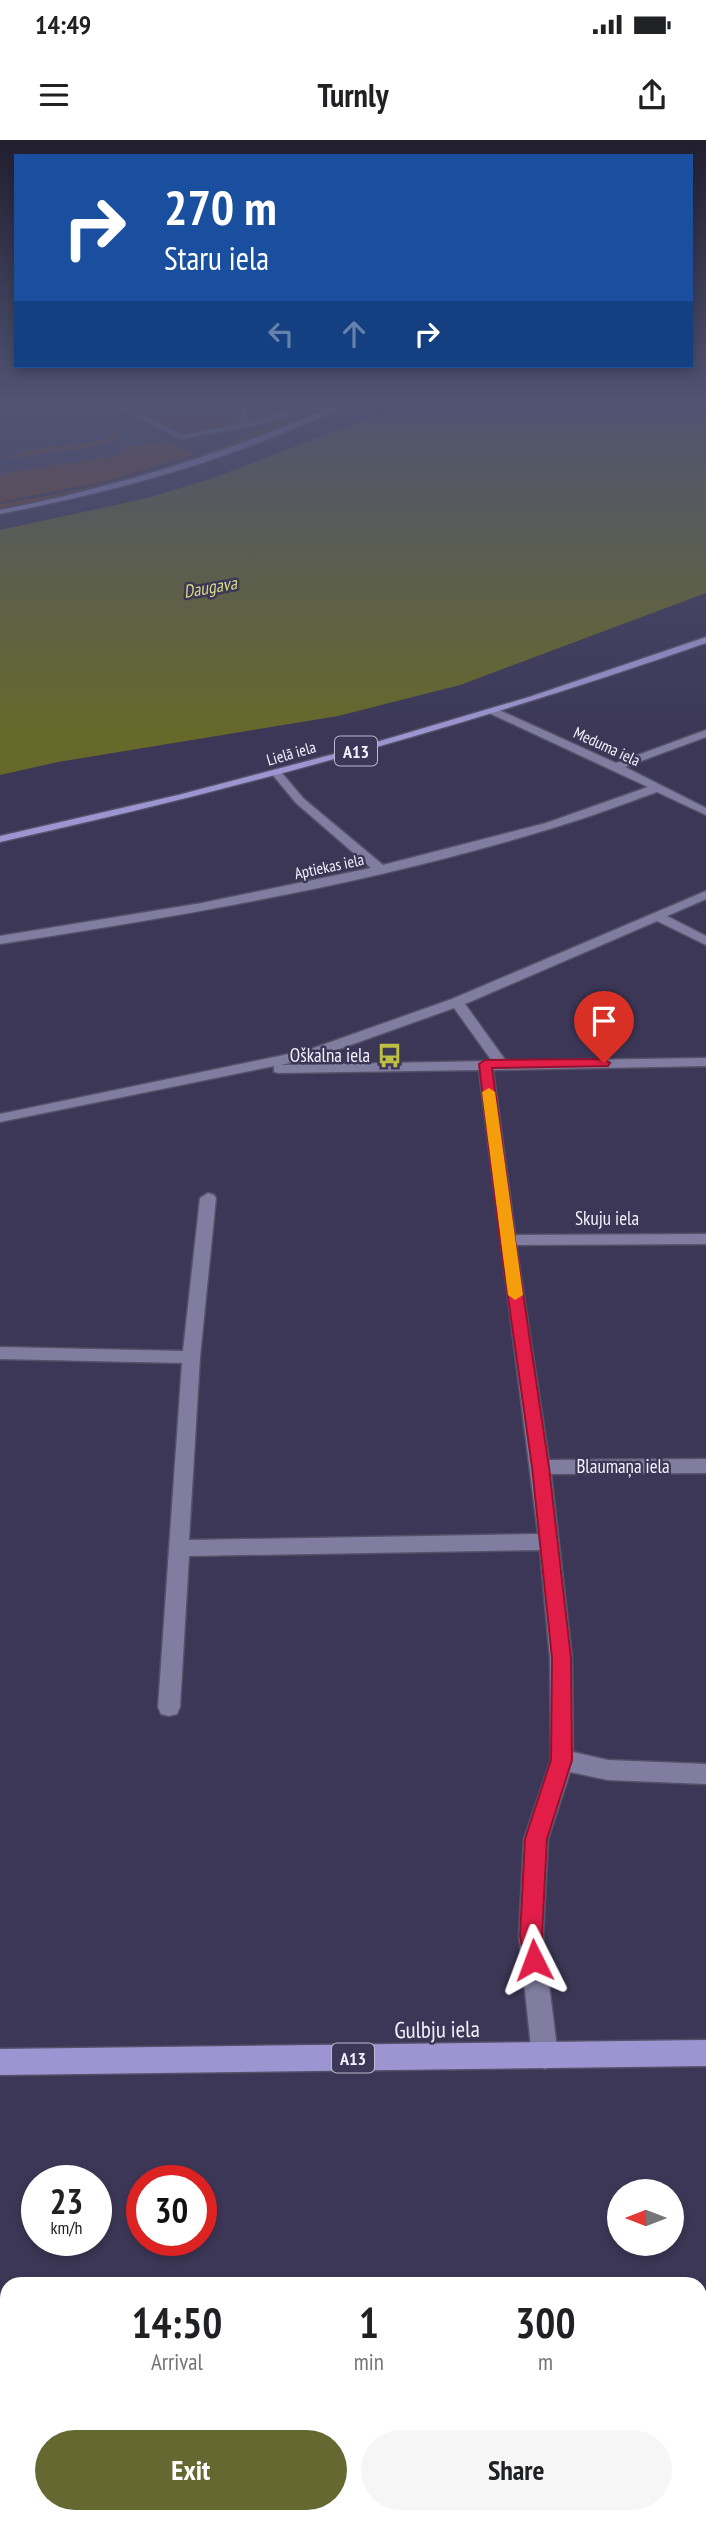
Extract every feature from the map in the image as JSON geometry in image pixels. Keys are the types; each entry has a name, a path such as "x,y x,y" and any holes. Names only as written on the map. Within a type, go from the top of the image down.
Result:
{"main road":[{"name":"Lielā iela","path":"0,839 154,806 277,774 493,711 706,640"},
{"name":"Gulbju iela","path":"0,2062 706,2053"}],"street":[{"name":"Meduma iela","path":"493,711 706,812"},
{"path":"616,767 706,733"},
{"path":"277,774 300,801 382,871"},
{"name":"Aptiekas iela","path":"0,940 167,915 382,871 537,830 656,788"},
{"path":"0,1118 241,1070 351,1042 457,1002 706,895"},
{"path":"657,916 706,941"},
{"path":"457,1002 493,1064 507,1240 541,1467 561,1658 562,1760 536,1839 531,1936 545,2056"},
{"path":"241,1070 706,1062"},
{"path":"169,1707 191,1357 208,1198"},
{"name":"Skuju iela","path":"507,1240 706,1239"},
{"path":"0,1353 191,1357"},
{"name":"Blaumaņa iela","path":"541,1467 706,1466"},
{"path":"179,1548 547,1542"},
{"path":"562,1760 608,1770 706,1774"}],"water":[{"name":"Daugava","path":"77,513 706,513 706,593 460,685 338,716 58,762 0,775 0,530"}],"slow traffic":[{"path":"489,1092 515,1295"}],"place":[{"name":"Oškalna iela","path":"390,1055"}],"route":[{"path":"534,1960 531,1936 536,1839 562,1760 561,1658 541,1467 507,1240 485,1064 604,1063"}]}
